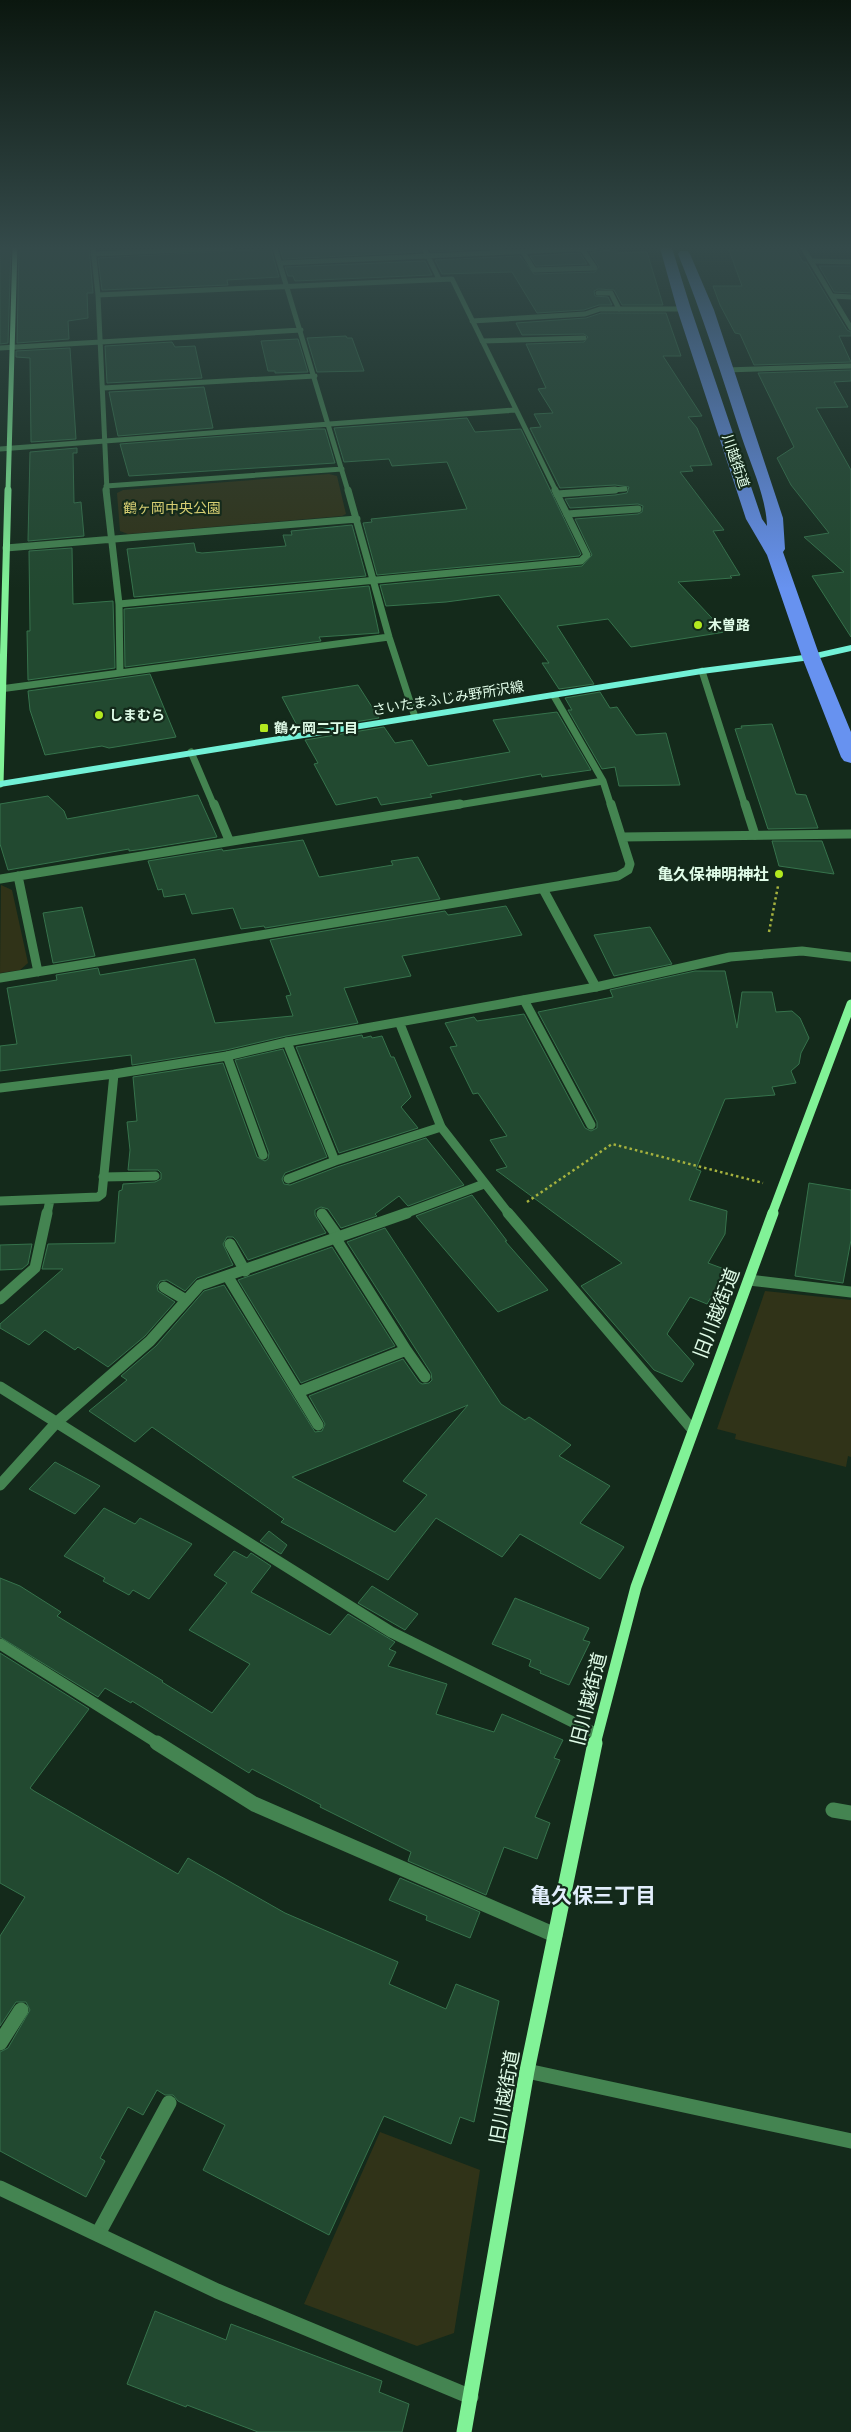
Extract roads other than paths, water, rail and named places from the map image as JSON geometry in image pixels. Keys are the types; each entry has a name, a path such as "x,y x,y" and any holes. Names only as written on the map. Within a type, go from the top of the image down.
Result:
{"highway":[{"name":"川越街道","path":"701,361 754,519 776,555 811,657 851,758"},
{"name":"川越街道","path":"723,361 749,433 775,518 776,555"}],"main road":[{"name":"さいたまふじみ野所沢線","path":"0,784 702,671 811,657 851,648"}],"street":[{"path":"0,784 3,580 6,548 12,361"},
{"path":"101,361 106,486 114,539 119,604 120,673"},
{"path":"311,361 327,424 357,519 389,638 415,717"},
{"path":"119,604 581,561 587,555 492,361"},
{"path":"726,370 851,366"},
{"path":"103,388 315,376"},
{"path":"0,450 515,410"},
{"path":"106,486 342,469"},
{"path":"557,494 625,489"},
{"path":"567,514 638,509"},
{"path":"6,548 357,519"},
{"path":"1,688 389,638"},
{"path":"702,671 755,835"},
{"path":"0,978 618,876 628,870 630,864 603,781 554,696"},
{"path":"190,752 229,840"},
{"path":"0,879 229,840 603,781"},
{"path":"622,837 851,834"},
{"path":"18,876 38,972"},
{"path":"543,889 596,988"},
{"path":"0,1088 114,1074 227,1056 287,1042 400,1024 596,988 730,957 802,951 851,957"},
{"path":"524,1000 591,1125"},
{"name":"旧川越街道","path":"464,2432 527,2071 598,1734 636,1587 692,1429 851,1004"},
{"path":"400,1024 441,1127 484,1184 692,1429"},
{"path":"287,1042 335,1161"},
{"path":"227,1056 263,1155"},
{"path":"0,1200 50,1200 98,1197 102,1194 114,1074"},
{"path":"288,1179 335,1161 441,1127"},
{"path":"103,1177 155,1176"},
{"path":"0,1485 56,1423 150,1341 200,1286 484,1184"},
{"path":"0,1299 36,1268 50,1200"},
{"path":"322,1214 406,1350 425,1377"},
{"path":"230,1244 245,1271"},
{"path":"228,1277 318,1425"},
{"path":"749,1280 851,1292"},
{"path":"164,1287 186,1300"},
{"path":"298,1392 406,1350"},
{"path":"0,1388 225,1526 391,1632 598,1734"},
{"path":"0,1644 254,1804 555,1935"},
{"path":"833,1810 851,1814"},
{"path":"0,2043 20,2010"},
{"path":"527,2071 851,2141"},
{"path":"98,2234 169,2103"},
{"path":"0,2188 217,2291 471,2397"}],"place":[{"name":"木曽路","path":"698,625"},
{"name":"しまむら","path":"99,715"},
{"name":"鶴ヶ岡二丁目","path":"264,728"},
{"name":"亀久保神明神社","path":"779,874"}],"district":[{"name":"亀久保三丁目","path":"593,1896"}],"park label":[{"name":"鶴ヶ岡中央公園","path":"172,508"}]}
